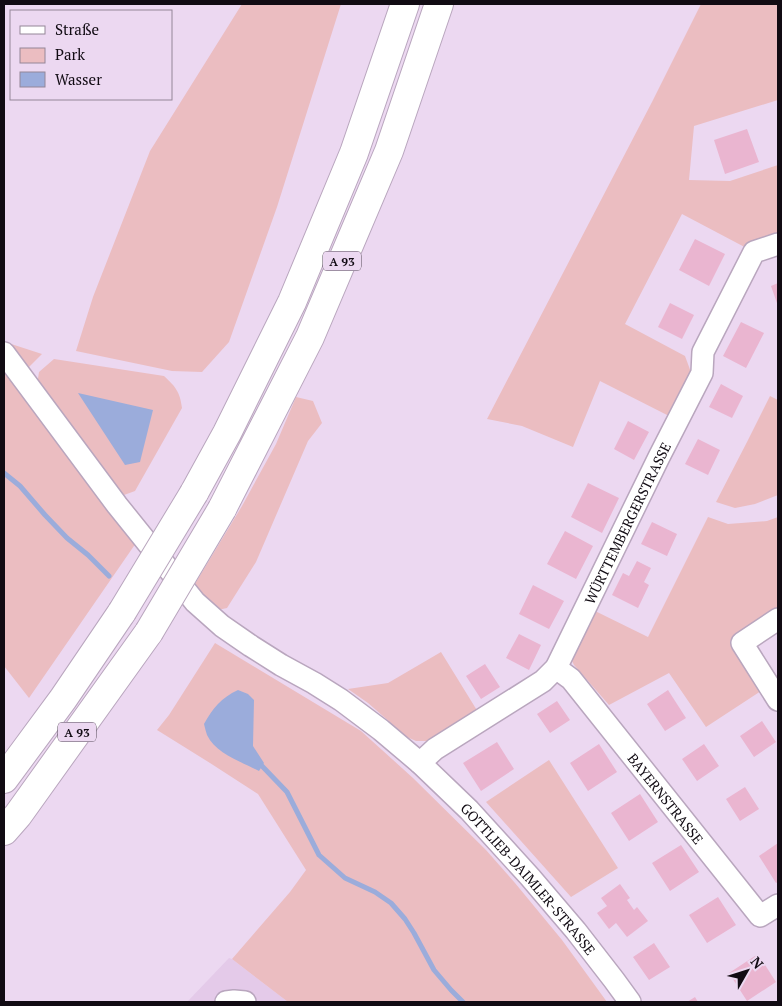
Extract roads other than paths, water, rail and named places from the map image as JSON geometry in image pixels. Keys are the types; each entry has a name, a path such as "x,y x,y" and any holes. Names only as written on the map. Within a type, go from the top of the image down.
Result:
{"highway":[{"name":"A 93","path":"4,779 63,699 122,612 194,493 227,433 299,286 354,153 405,4"},
{"name":"A 93","path":"4,831 18,815 149,632 222,508 310,338 389,151 440,4"}],"street":[{"name":"WÜRTTEMBERGERSTRASSE","path":"420,763 435,749 543,681 556,668 702,373 703,352 754,252 778,244"},
{"name":"GOTTLIEB-DAIMLER-STRASSE","path":"4,353 117,505 195,602 222,626 251,646 340,700 381,730 420,763 469,810 530,877 598,959 630,1002"},
{"path":"778,619 742,643 778,700"},
{"name":"BAYERNSTRASSE","path":"556,668 571,680 760,916 778,905"},
{"path":"226,1002 245,1002"}],"water":[{"path":"78,393 153,410 140,462 125,465"},
{"path":"238,690 248,694 254,700 253,746 264,763 259,771 223,752 211,742 205,728 204,724 214,708 227,696"}],"waterway":[{"path":"4,473 20,486 67,538 109,576"},
{"path":"262,766 287,792 319,855 345,878 375,892 391,903 414,933 434,970 463,1002"}]}
